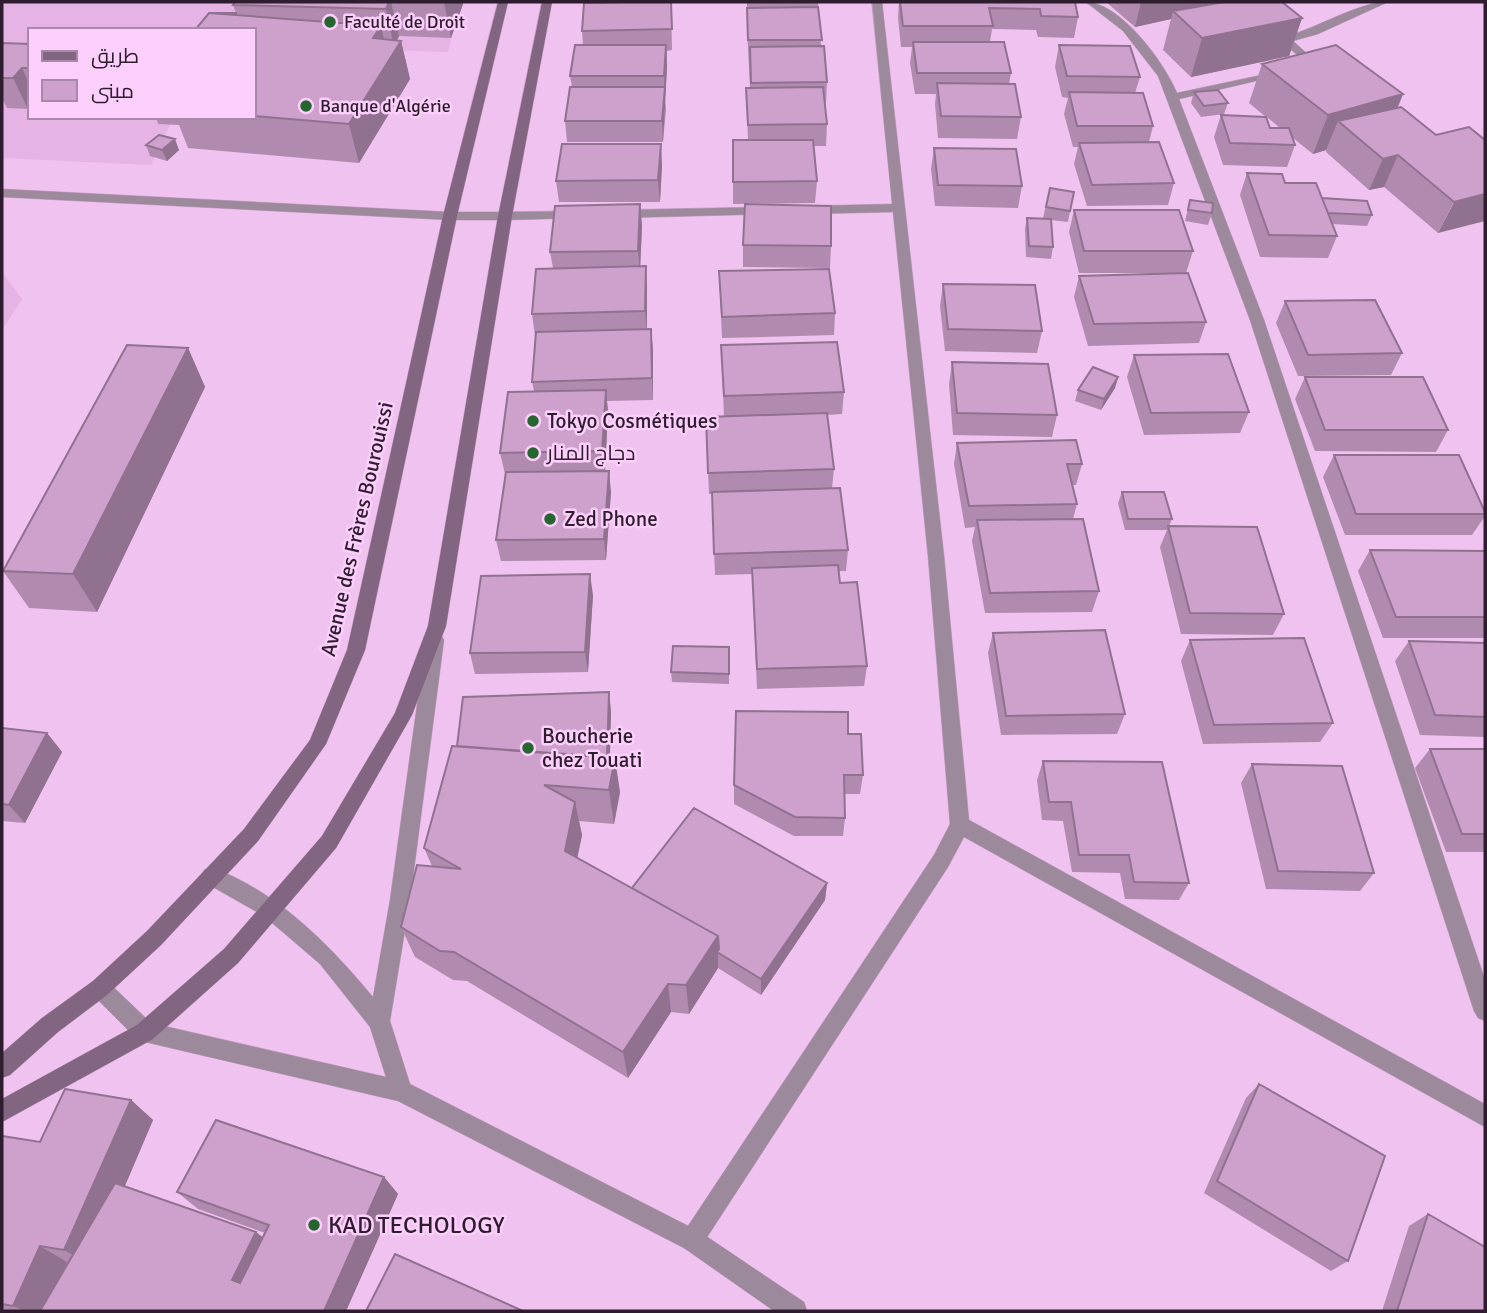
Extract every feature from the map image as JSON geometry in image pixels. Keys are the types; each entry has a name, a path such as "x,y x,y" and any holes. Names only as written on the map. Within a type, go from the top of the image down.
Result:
{"main road":[{"name":"Avenue des Frères Bourouissi","path":"2,1067 50,1025 100,988 154,939 251,835 317,744 356,650 450,216 503,2"},
{"path":"2,1111 145,1032 230,956 336,830 403,715 437,626 505,216 547,2"}],"street":[{"path":"692,1240 941,862 960,825 936,556 877,2"},
{"path":"1091,2 1127,29 1164,75 1257,320 1485,1011"},
{"path":"1247,2 1285,40 1326,74"},
{"path":"1285,40 1314,32 1383,2"},
{"path":"1301,69 1314,66"},
{"path":"1172,97 1288,72"},
{"path":"2,193 450,216 898,208"},
{"path":"379,1021 400,900 437,626"},
{"path":"960,825 1485,1116"},
{"path":"211,876 271,909 327,957 379,1021 401,1091"},
{"path":"100,988 145,1032 401,1091 692,1240 795,1311"}],"shaded area":[{"path":"2,2 460,2 448,52 256,46 256,28 28,28 28,119 173,119 151,165 2,158"},
{"path":"2,272 22,299 2,330"}],"building":[{"path":"235,2 389,2 386,9 233,5"},
{"path":"671,2 672,29 582,31 584,3"},
{"path":"900,2 1075,2 1078,17 1041,16 1040,9 989,8 993,26 903,26"},
{"path":"1224,2 1282,2 1302,18 1202,38 1173,11"},
{"path":"818,7 822,40 748,40 747,8"},
{"path":"209,13 381,26 373,38 401,41 349,124 256,116 256,28 197,28"},
{"path":"913,42 1004,42 1011,73 917,73"},
{"path":"2,43 28,44 28,68 22,68 13,78 2,78"},
{"path":"575,45 666,45 664,76 570,76"},
{"path":"1059,45 1130,46 1140,77 1067,76"},
{"path":"1336,45 1403,94 1328,115 1262,64"},
{"path":"824,46 827,82 751,83 750,47"},
{"path":"937,83 1015,84 1021,117 941,116"},
{"path":"570,87 665,87 662,121 565,121"},
{"path":"823,87 827,124 748,125 746,88"},
{"path":"1218,90 1228,103 1204,106 1194,92"},
{"path":"1069,92 1143,93 1153,126 1077,126"},
{"path":"1401,107 1436,135 1469,127 1485,140 1485,194 1454,202 1398,155 1383,159 1338,121"},
{"path":"1221,115 1266,117 1270,128 1289,128 1295,145 1230,143"},
{"path":"159,135 175,139 162,150 146,145"},
{"path":"733,140 813,140 817,181 733,182"},
{"path":"1159,142 1174,183 1092,185 1079,143"},
{"path":"562,144 661,144 658,180 556,181"},
{"path":"934,148 1016,149 1022,186 938,185"},
{"path":"1247,173 1282,174 1285,183 1316,183 1337,236 1269,235"},
{"path":"1050,188 1074,192 1070,211 1046,207"},
{"path":"1322,198 1367,201 1372,215 1328,213"},
{"path":"1190,200 1213,203 1212,213 1188,210"},
{"path":"640,204 638,251 550,252 555,206"},
{"path":"745,204 831,206 831,246 743,245"},
{"path":"1074,210 1179,210 1193,251 1084,251"},
{"path":"1027,218 1051,219 1053,247 1029,246"},
{"path":"646,266 645,311 532,314 536,269"},
{"path":"829,269 835,313 722,317 719,271"},
{"path":"1188,273 1206,322 1094,324 1079,276"},
{"path":"943,284 1035,285 1042,331 948,329"},
{"path":"1375,300 1402,353 1308,355 1285,301"},
{"path":"651,329 652,378 532,382 536,332"},
{"path":"837,342 844,392 724,396 721,345"},
{"path":"127,345 188,348 73,574 3,571"},
{"path":"1228,354 1249,412 1151,413 1134,355"},
{"path":"952,362 1048,364 1057,415 957,413"},
{"path":"1093,367 1118,377 1104,399 1078,390"},
{"path":"1305,377 1423,377 1448,430 1325,430"},
{"path":"606,390 602,451 500,453 508,392"},
{"path":"827,413 834,469 708,473 706,417"},
{"path":"1076,440 1082,464 1067,464 1077,504 969,506 957,443"},
{"path":"1334,455 1459,455 1485,514 1356,514"},
{"path":"609,471 604,539 496,540 506,472"},
{"path":"840,488 848,550 714,554 712,492"},
{"path":"1122,492 1164,492 1172,519 1128,519"},
{"path":"1083,519 1099,591 990,593 977,520"},
{"path":"1168,526 1257,527 1284,614 1190,613"},
{"path":"1370,550 1485,551 1485,617 1396,617"},
{"path":"838,565 840,583 857,582 867,666 757,669 752,568"},
{"path":"590,574 585,652 470,653 481,576"},
{"path":"1105,630 1125,714 1006,716 993,633"},
{"path":"1304,638 1333,723 1214,725 1190,640"},
{"path":"1409,641 1485,643 1485,717 1435,715"},
{"path":"673,646 729,647 729,674 671,672"},
{"path":"609,692 607,757 457,746 463,697"},
{"path":"736,711 848,712 848,734 861,734 863,775 844,775 845,818 795,817 734,785"},
{"path":"2,728 47,733 9,805 2,804"},
{"path":"452,746 615,758 609,790 544,785 575,802 565,851 718,936 686,985 668,984 623,1052 454,952 440,951 401,927 417,865 461,869 424,848"},
{"path":"1430,749 1485,749 1485,834 1462,834"},
{"path":"1043,761 1162,762 1189,883 1134,882 1129,855 1079,855 1071,802 1049,802"},
{"path":"1252,764 1342,766 1374,873 1278,871"},
{"path":"694,808 827,883 761,979 717,952 718,936 632,888"},
{"path":"1259,1084 1385,1156 1348,1261 1217,1181"},
{"path":"65,1089 131,1100 64,1250 40,1246 13,1306 2,1304 2,1136 40,1142"},
{"name":"KAD TECHOLOGY","path":"216,1120 384,1177 324,1311 40,1311 115,1183 256,1232 232,1280 240,1283 269,1225 177,1192"},
{"path":"1428,1214 1485,1247 1485,1311 1397,1311"},
{"path":"395,1254 523,1311 366,1311"}],"place":[{"name":"Faculté de Droit","path":"330,22"},
{"name":"Banque d'Algérie","path":"306,106"},
{"name":"Tokyo Cosmétiques","path":"533,421"},
{"name":"دجاج المنار","path":"533,453"},
{"name":"Zed Phone","path":"550,519"},
{"name":"Boucherie chez Touati","path":"528,748"},
{"name":"KAD TECHOLOGY","path":"314,1225"}]}
